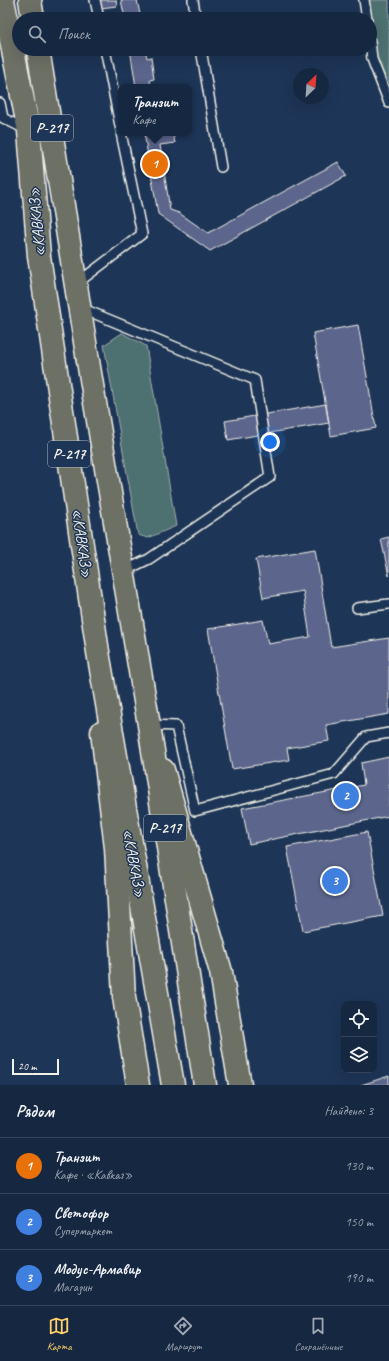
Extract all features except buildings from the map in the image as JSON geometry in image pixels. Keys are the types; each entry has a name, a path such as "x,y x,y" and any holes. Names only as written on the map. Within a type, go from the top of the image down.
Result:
{"main road":[{"path":"30,0 32,12"},
{"name":"«КАВКАЗ»","path":"3,13 12,54"},
{"name":"«КАВКАЗ»","path":"12,56 29,131 39,256 98,652 173,1085"},
{"name":"«КАВКАЗ»","path":"39,56 149,725 204,1085"},
{"path":"98,652 96,682 116,848 124,996 138,1085"},
{"path":"149,725 185,844 221,972 240,1085"}],"lane":[{"path":"95,0 98,12"},
{"path":"193,0 195,12"},
{"path":"364,0 366,12"},
{"path":"106,56 118,116"},
{"path":"202,56 221,167"},
{"path":"372,56 389,103"},
{"path":"0,103 3,118 29,131"},
{"path":"76,284 142,234 122,136"},
{"path":"80,308 255,380 270,477 149,559 124,571"},
{"path":"357,608 389,604"},
{"path":"149,725 176,726 196,811 334,774 366,737 389,733"}],"green space":[{"path":"364,0 389,0 389,103 375,56 377,56 377,12 368,12"},
{"path":"122,333 146,346 176,526 148,538 138,535 104,345"}],"place":[{"name":"Транзит","path":"155,164"},
{"name":"Светофор","path":"346,796"},
{"name":"Модус-Армавир","path":"335,881"}]}
